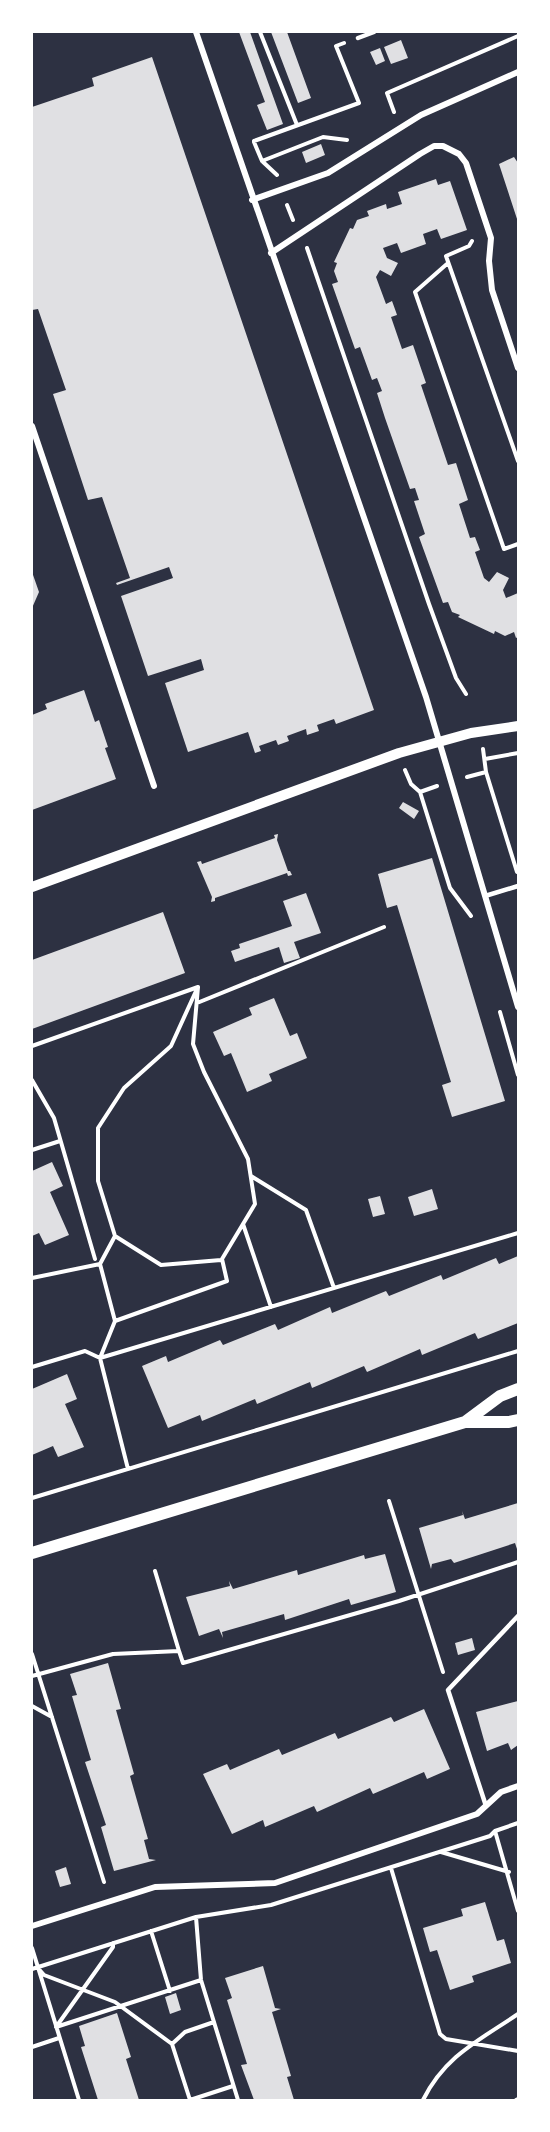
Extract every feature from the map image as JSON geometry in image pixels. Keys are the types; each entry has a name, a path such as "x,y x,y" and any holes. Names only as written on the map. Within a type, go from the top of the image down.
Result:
{"main road":[{"path":"465,1422 500,1396 519,1389"},
{"path":"32,1552 465,1422 519,1420"}],"street":[{"path":"196,32 439,741 519,1007"},
{"path":"252,200 328,173 421,115 519,72"},
{"path":"272,253 420,153 434,146 450,148 466,164 491,238 489,261 492,290 519,368"},
{"path":"32,426 154,786"},
{"path":"32,886 439,741 519,726"},
{"path":"32,1926 154,1887 275,1883 477,1814 501,1792 519,1786"}],"lane":[{"path":"358,38 374,32"},
{"path":"485,896 519,886"},
{"path":"486,1806 448,1690 519,1616"}],"path":[{"path":"260,32 297,125"},
{"path":"386,117 395,111 387,93 519,36"},
{"path":"254,141 359,103 336,46 358,38"},
{"path":"250,130 262,161 278,175"},
{"path":"262,161 323,137 351,140"},
{"path":"287,205 300,234 456,678 466,694"},
{"path":"474,235 469,246 446,256 519,460"},
{"path":"448,263 415,292 504,549 519,544"},
{"path":"483,746 486,772 519,876"},
{"path":"485,759 519,753"},
{"path":"404,767 408,779 420,792 450,888 470,913 474,924"},
{"path":"463,778 486,772"},
{"path":"420,792 439,786"},
{"path":"197,1003 384,927"},
{"path":"115,1321 227,1281 222,1259 255,1204 248,1159 204,1072 193,1044 198,987"},
{"path":"32,1046 198,987"},
{"path":"198,987 171,1046 124,1088 98,1128 98,1181 115,1236 161,1265 222,1259"},
{"path":"499,1010 519,1075"},
{"path":"32,1080 54,1118 95,1259"},
{"path":"32,1150 60,1141"},
{"path":"251,1176 306,1210 334,1288"},
{"path":"243,1224 271,1307"},
{"path":"32,1367 85,1351 100,1358 519,1233"},
{"path":"115,1236 100,1264 115,1321 100,1358 128,1469"},
{"path":"32,1278 100,1264"},
{"path":"32,1498 519,1350"},
{"path":"389,1501 448,1690"},
{"path":"155,1571 183,1663 399,1601 519,1562"},
{"path":"32,1676 113,1654 180,1651"},
{"path":"32,1654 104,1882"},
{"path":"32,1706 52,1718"},
{"path":"495,1831 519,1911"},
{"path":"440,1852 508,1872"},
{"path":"391,1868 440,2034 446,2039 519,2051"},
{"path":"196,1917 201,1980 238,2100"},
{"path":"151,1930 170,1991"},
{"path":"56,2027 113,1947 113,1943"},
{"path":"32,1948 79,2100"},
{"path":"37,1967 44,1975 119,2006 172,2044 190,2100 233,2086"},
{"path":"56,2027 201,1980"},
{"path":"423,2100 446,2064 519,2014"},
{"path":"172,2044 185,2032 214,2022"},
{"path":"32,2047 59,2038"}],"building":[{"path":"239,32 250,32 283,124 267,130 257,105 265,102"},
{"path":"271,32 287,32 311,98 298,103"},
{"path":"401,40 408,58 391,64 384,47"},
{"path":"380,48 385,61 376,65 370,52"},
{"path":"152,57 374,710 336,724 334,719 317,725 319,731 307,735 306,729 287,736 289,741 278,745 276,740 259,746 261,751 255,753 248,732 188,752 165,683 204,670 201,659 148,676 121,596 173,578 169,567 117,585 116,583 130,578 102,497 88,500 53,394 66,390 38,309 32,310 32,107 94,86 92,78"},
{"path":"321,144 325,155 306,163 302,152"},
{"path":"514,157 518,163 518,222 499,164"},
{"path":"436,179 438,185 450,181 467,230 441,239 437,229 423,234 426,244 401,253 397,243 383,248 387,258 398,263 391,276 380,270 376,277 386,304 392,301 396,312 397,315 391,317 402,349 413,345 426,383 421,385 448,465 456,463 468,500 459,504 470,538 475,537 480,550 475,552 484,578 489,582 497,572 509,578 503,590 506,598 518,593 518,637 516,638 514,632 505,636 495,631 494,634 458,617 460,615 452,612 448,602 443,603 419,537 425,534 414,501 419,500 415,488 410,489 385,418 377,393 382,391 377,378 372,380 360,347 355,349 332,284 338,282 334,271 337,263 334,262 350,228 353,229 357,220 369,216 367,211 386,204 387,209 402,204 398,192"},
{"path":"32,572 39,592 32,608"},
{"path":"84,690 95,722 99,720 108,747 105,748 116,779 32,810 32,715 47,709 45,704"},
{"path":"403,802 419,811 414,819 399,808"},
{"path":"278,834 277,840 288,871 292,875 288,876 287,873 215,898 215,901 211,902 212,897 197,862 201,861 202,864 275,838 274,835"},
{"path":"432,858 505,1101 452,1117 442,1085 451,1082 397,905 387,908 378,874"},
{"path":"306,893 321,933 294,942 300,958 284,963 279,947 235,962 231,951 240,948 239,944 292,926 283,901"},
{"path":"163,912 185,973 32,1029 32,960"},
{"path":"274,998 290,1036 297,1033 307,1058 269,1074 272,1081 247,1092 231,1053 224,1056 213,1032 252,1015 249,1008"},
{"path":"52,1162 63,1186 50,1192 69,1235 45,1245 39,1233 32,1236 32,1171"},
{"path":"432,1189 438,1209 414,1216 408,1197"},
{"path":"380,1196 385,1214 373,1217 368,1199"},
{"path":"518,1256 518,1323 478,1339 475,1333 422,1355 420,1349 367,1372 364,1366 312,1388 310,1382 257,1404 255,1399 202,1421 200,1415 168,1428 142,1366 166,1356 168,1362 220,1340 223,1345 275,1324 278,1330 330,1307 332,1313 386,1291 389,1296 441,1275 443,1280 496,1258 499,1264"},
{"path":"67,1374 77,1399 65,1404 84,1447 58,1457 53,1446 32,1455 32,1389"},
{"path":"518,1503 518,1552 515,1543 454,1563 451,1559 432,1564 431,1569 419,1528 463,1515 462,1511 465,1519"},
{"path":"385,1554 396,1592 351,1605 349,1599 285,1620 284,1614 222,1632 223,1638 219,1629 199,1636 186,1597 230,1586 229,1581 233,1589 297,1570 298,1575 364,1555 365,1559"},
{"path":"472,1638 475,1650 458,1655 455,1643"},
{"path":"108,1663 121,1709 116,1710 134,1774 130,1776 148,1839 144,1840 149,1859 156,1860 114,1871 101,1827 106,1825 85,1762 91,1760 72,1696 77,1695 70,1674"},
{"path":"518,1701 518,1745 511,1750 508,1743 487,1751 476,1712"},
{"path":"424,1709 450,1769 427,1779 424,1772 373,1794 370,1788 317,1812 314,1806 265,1827 263,1820 232,1834 203,1774 227,1764 230,1770 279,1749 282,1755 335,1733 338,1739 391,1717 394,1722"},
{"path":"66,1867 71,1884 60,1887 55,1871"},
{"path":"485,1902 497,1941 504,1939 511,1963 472,1976 474,1982 450,1990 437,1950 430,1952 423,1928 463,1916 461,1909"},
{"path":"263,1966 275,2008 281,2009 272,2012 291,2076 287,2077 294,2100 254,2100 241,2065 247,2064 227,2000 232,1998 225,1978"},
{"path":"176,1993 181,2010 170,2014 165,1997"},
{"path":"117,2013 131,2057 126,2059 139,2100 98,2100 81,2047 85,2046 79,2026"}]}
